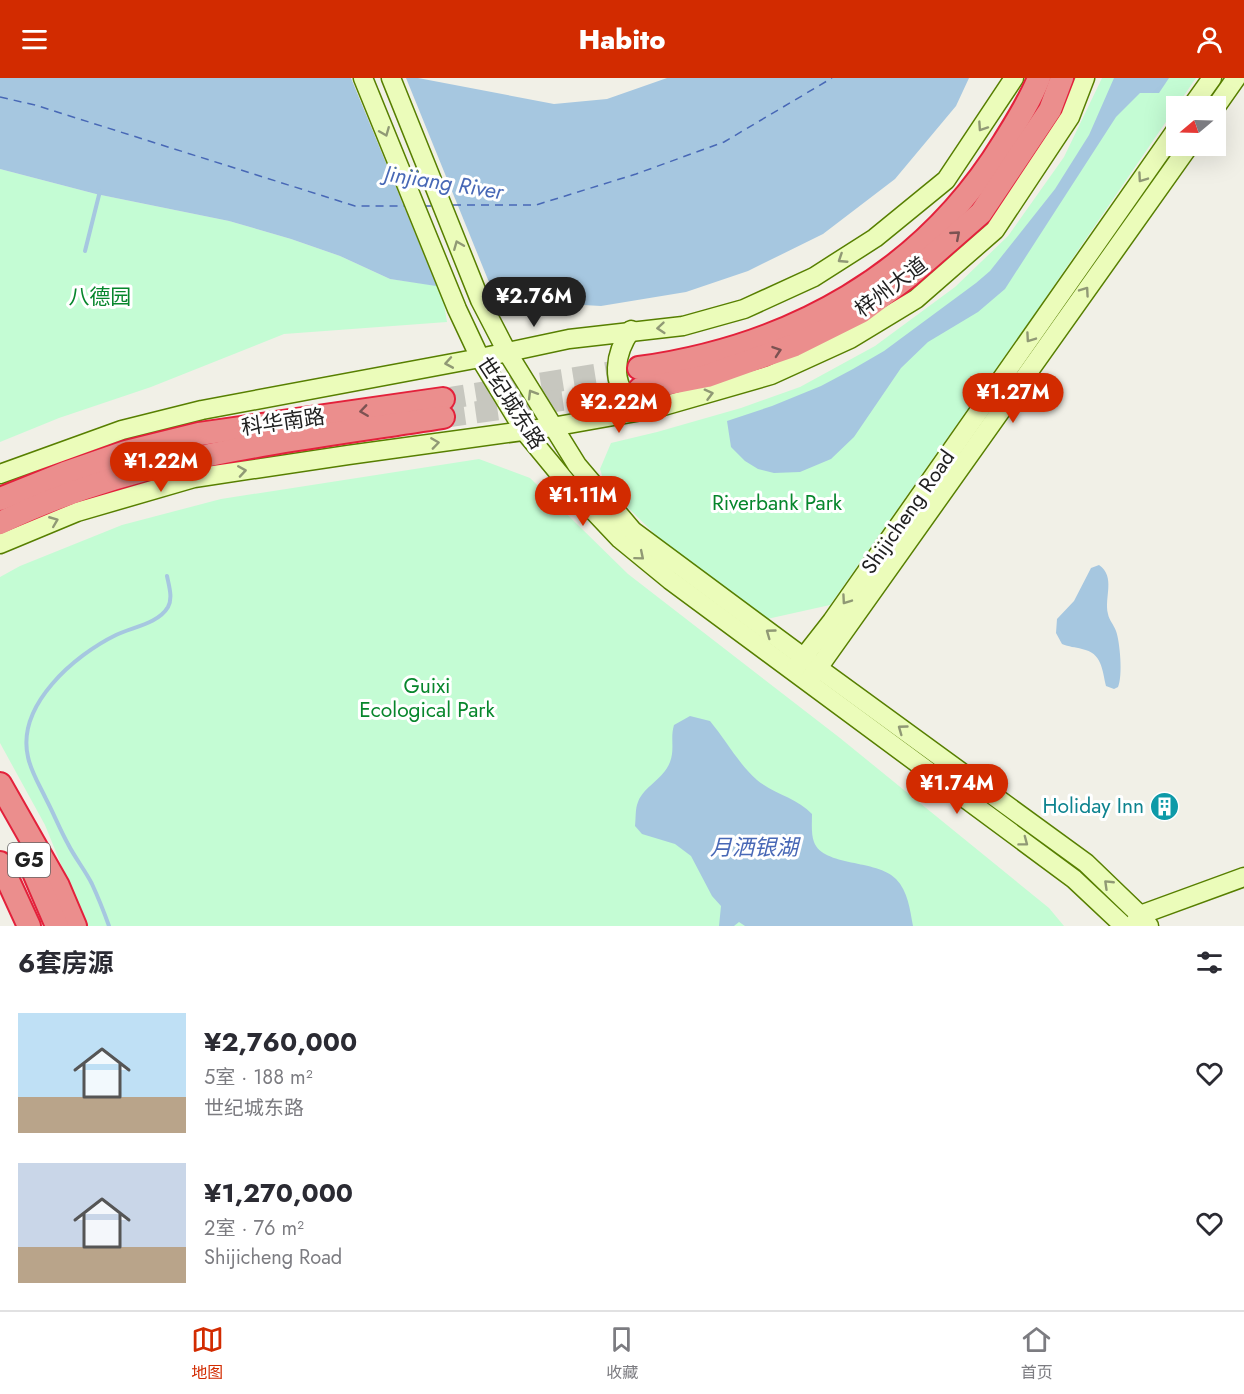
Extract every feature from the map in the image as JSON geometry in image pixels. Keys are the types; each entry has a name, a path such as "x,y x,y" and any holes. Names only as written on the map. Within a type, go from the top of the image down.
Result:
{"highway":[{"name":"梓州大道","path":"1039,78 1032,97 965,199 910,253 862,289 783,331 712,354 672,363 639,378 707,376 795,345 861,312 909,276 981,213 1050,110 1062,78"},
{"name":"科华南路","path":"0,499 126,452 199,434 443,408 132,472 75,491 0,523"},
{"path":"0,784 58,886 75,926"},
{"name":"G5","path":"0,794 57,926"},
{"name":"G5","path":"0,863 28,926"}],"main road":[{"name":"世纪城东路","path":"363,78 457,309 480,358 525,432 567,483 620,539 670,580 806,669"},
{"name":"世纪城东路","path":"391,78 480,300 507,352 577,465 633,531 806,669"},
{"path":"0,474 122,430 202,410 569,339 631,330 683,326 744,309 814,277 875,238 946,180 1014,78"},
{"path":"0,544 77,512 194,478 357,453 552,428 653,409 771,375 849,339 916,299 995,230 1070,117 1085,78"},
{"path":"1199,96 1212,78"},
{"path":"1223,96 1236,78"},
{"name":"Shijicheng Road","path":"806,669 832,621 1166,144"},
{"name":"Shijicheng Road","path":"806,669 1182,156"},
{"path":"631,330 621,344 616,360 619,384 634,404 653,409"},
{"path":"132,472 194,478"},
{"path":"806,669 1086,863 1140,922 1244,877"},
{"path":"806,669 1074,879 1124,926"}],"green space":[{"name":"Riverbank Park","path":"1102,78 1196,78 1184,96 1166,96 1166,122 830,605 767,619 676,555 605,485 600,469 611,443 741,408 800,387 875,346 955,287 1008,236 1064,157"},
{"name":"八德园","path":"0,169 96,194 229,221 340,256 390,279 441,286 447,322 284,334 151,387 59,418 0,442"},
{"name":"Guixi Ecological Park","path":"479,459 530,478 628,574 840,738 1049,908 1064,926 86,926 45,825 0,743 0,577 20,566 122,525 221,499"}],"water":[{"name":"Jinjiang River","path":"0,78 418,78 554,104 607,99 667,78 969,78 956,106 895,179 823,234 748,271 686,292 601,306 548,303 390,279 340,256 229,221 96,194 0,169"},
{"path":"1114,78 1169,78 1159,93 1140,93 1116,117 1005,289 978,312 928,342 901,368 854,437 831,459 800,472 774,473 758,469 745,461 731,447 727,421 821,386 853,369 884,351 990,271 1055,189 1089,135"},
{"path":"1099,565 1107,575 1108,614 1116,631 1120,651 1120,682 1114,689 1106,686 1102,668 1094,654 1062,644 1056,633 1057,619 1074,601 1091,568"},
{"name":"月洒银湖","path":"690,716 710,721 743,766 757,780 812,814 813,839 819,850 828,856 876,868 896,879 906,895 913,926 745,926 739,922 734,926 719,926 721,906 712,896 691,856 675,844 642,834 635,826 636,808 641,796 663,774 670,762 674,725"}],"pier":[{"path":"351,78 406,78 493,292 484,296 438,289"}],"waterway":[{"path":"85,251 100,191"},
{"path":"109,926 92,884 65,839 33,773 28,757 27,738 31,719 40,701 67,669 100,644 164,613 170,600 167,576"}],"ferry route":[{"path":"453,205 536,205 636,174 724,142 832,78"},
{"path":"0,97 35,105 355,206 406,206"},
{"path":"423,206 433,206"}],"tunnel":[{"path":"443,399 639,368"},
{"path":"443,417 640,389"}],"place":[{"name":"Holiday Inn","path":"1165,806"}]}
